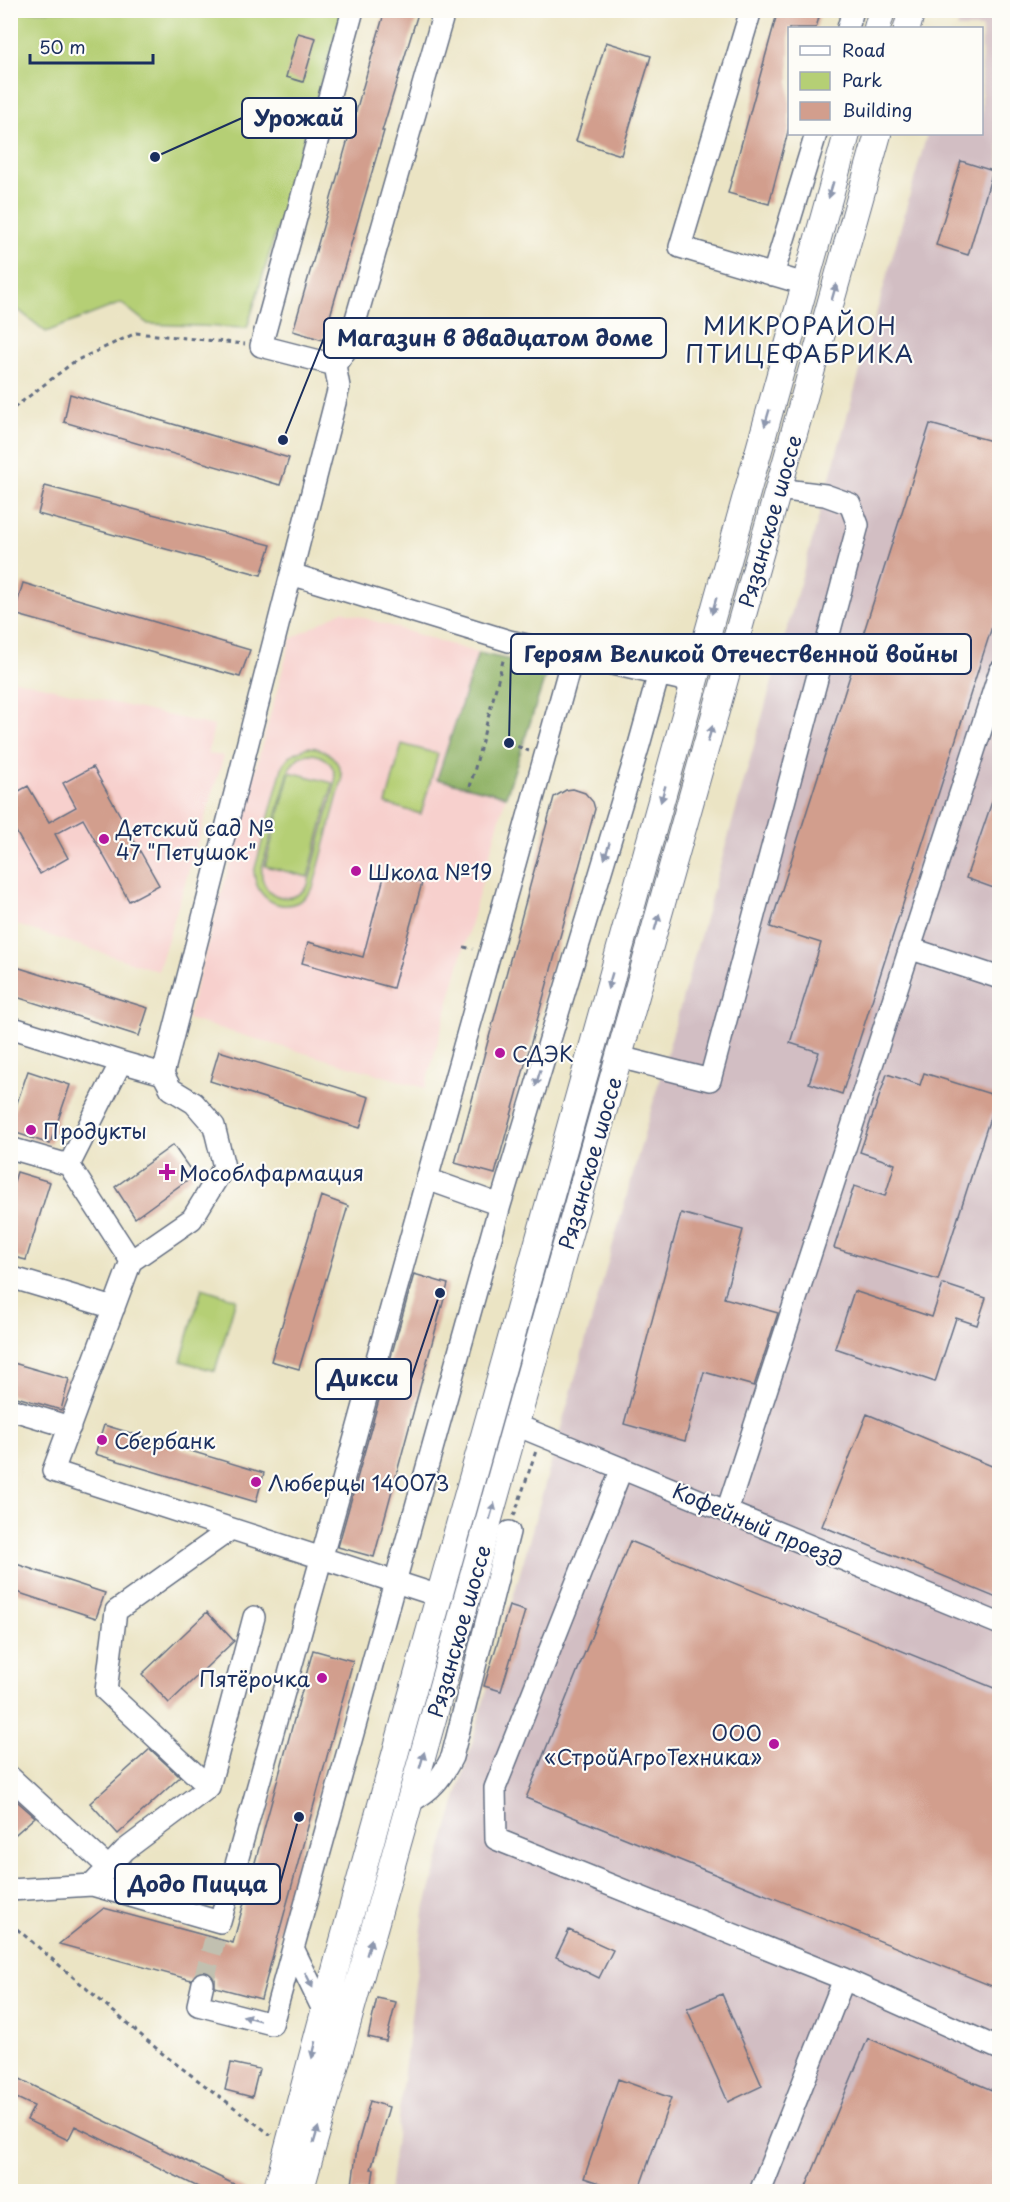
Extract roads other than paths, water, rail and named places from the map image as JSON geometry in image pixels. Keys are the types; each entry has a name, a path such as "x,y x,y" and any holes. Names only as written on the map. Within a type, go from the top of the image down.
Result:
{"main road":[{"path":"877,27 882,10"},
{"path":"907,27 912,10"},
{"name":"Рязанское шоссе","path":"276,2192 439,1596 847,135"},
{"name":"Рязанское шоссе","path":"300,2192 878,135"}],"lane":[{"path":"335,365 261,346 353,10"},
{"path":"751,10 680,247 805,284"},
{"path":"848,27 853,10"},
{"path":"439,1596 54,1471 131,1261 192,1219 224,1167 214,1126 194,1103 171,1089 163,1074 339,387 335,365 348,347 442,19"},
{"path":"773,275 816,135"},
{"path":"619,1058 711,1080 858,525 850,504 825,495 778,489"},
{"path":"291,574 509,641 573,655 661,664 693,682"},
{"path":"10,1890 92,1885 218,1930 573,655"},
{"path":"203,1983 198,2005 272,2024 500,1205 639,745 661,664"},
{"path":"727,1511 999,671"},
{"path":"909,948 999,978"},
{"path":"10,1027 163,1074"},
{"path":"69,1165 120,1062"},
{"path":"10,1148 69,1165 131,1261"},
{"path":"427,1179 500,1205"},
{"path":"10,1277 114,1308"},
{"path":"10,1409 70,1427"},
{"name":"Кофейный проезд","path":"516,1425 999,1624"},
{"path":"622,1468 495,1788 496,1839 844,1979 999,2049"},
{"path":"209,1787 106,1691 116,1611 231,1528"},
{"path":"410,1802 426,1793 442,1777 452,1757 509,1532"},
{"path":"92,1885 125,1850 209,1787 254,1617"},
{"path":"10,1777 108,1867"},
{"path":"293,1948 324,2012"},
{"path":"760,2192 844,1979"}],"tunnel":[{"path":"203,1983 215,1939"}],"place":[{"name":"Урожай","path":"155,157"},
{"name":"Магазин в двадцатом доме","path":"283,440"},
{"name":"Героям Великой Отечественной войны","path":"509,743"},
{"name":"Детский сад № 47 \"Петушок\"","path":"104,839"},
{"name":"Школа №19","path":"356,871"},
{"name":"СДЭК","path":"500,1053"},
{"name":"Продукты","path":"31,1130"},
{"name":"Мособлфармация","path":"167,1172"},
{"name":"Дикси","path":"440,1293"},
{"name":"Сбербанк","path":"102,1440"},
{"name":"Люберцы 140073","path":"256,1482"},
{"name":"Пятёрочка","path":"322,1678"},
{"name":"ООО «СтройАгроТехника»","path":"774,1744"},
{"name":"Додо Пицца","path":"299,1817"}],"district":[{"name":"МИКРОРАЙОН ПТИЦЕФАБРИКА","path":"800,339"}]}
